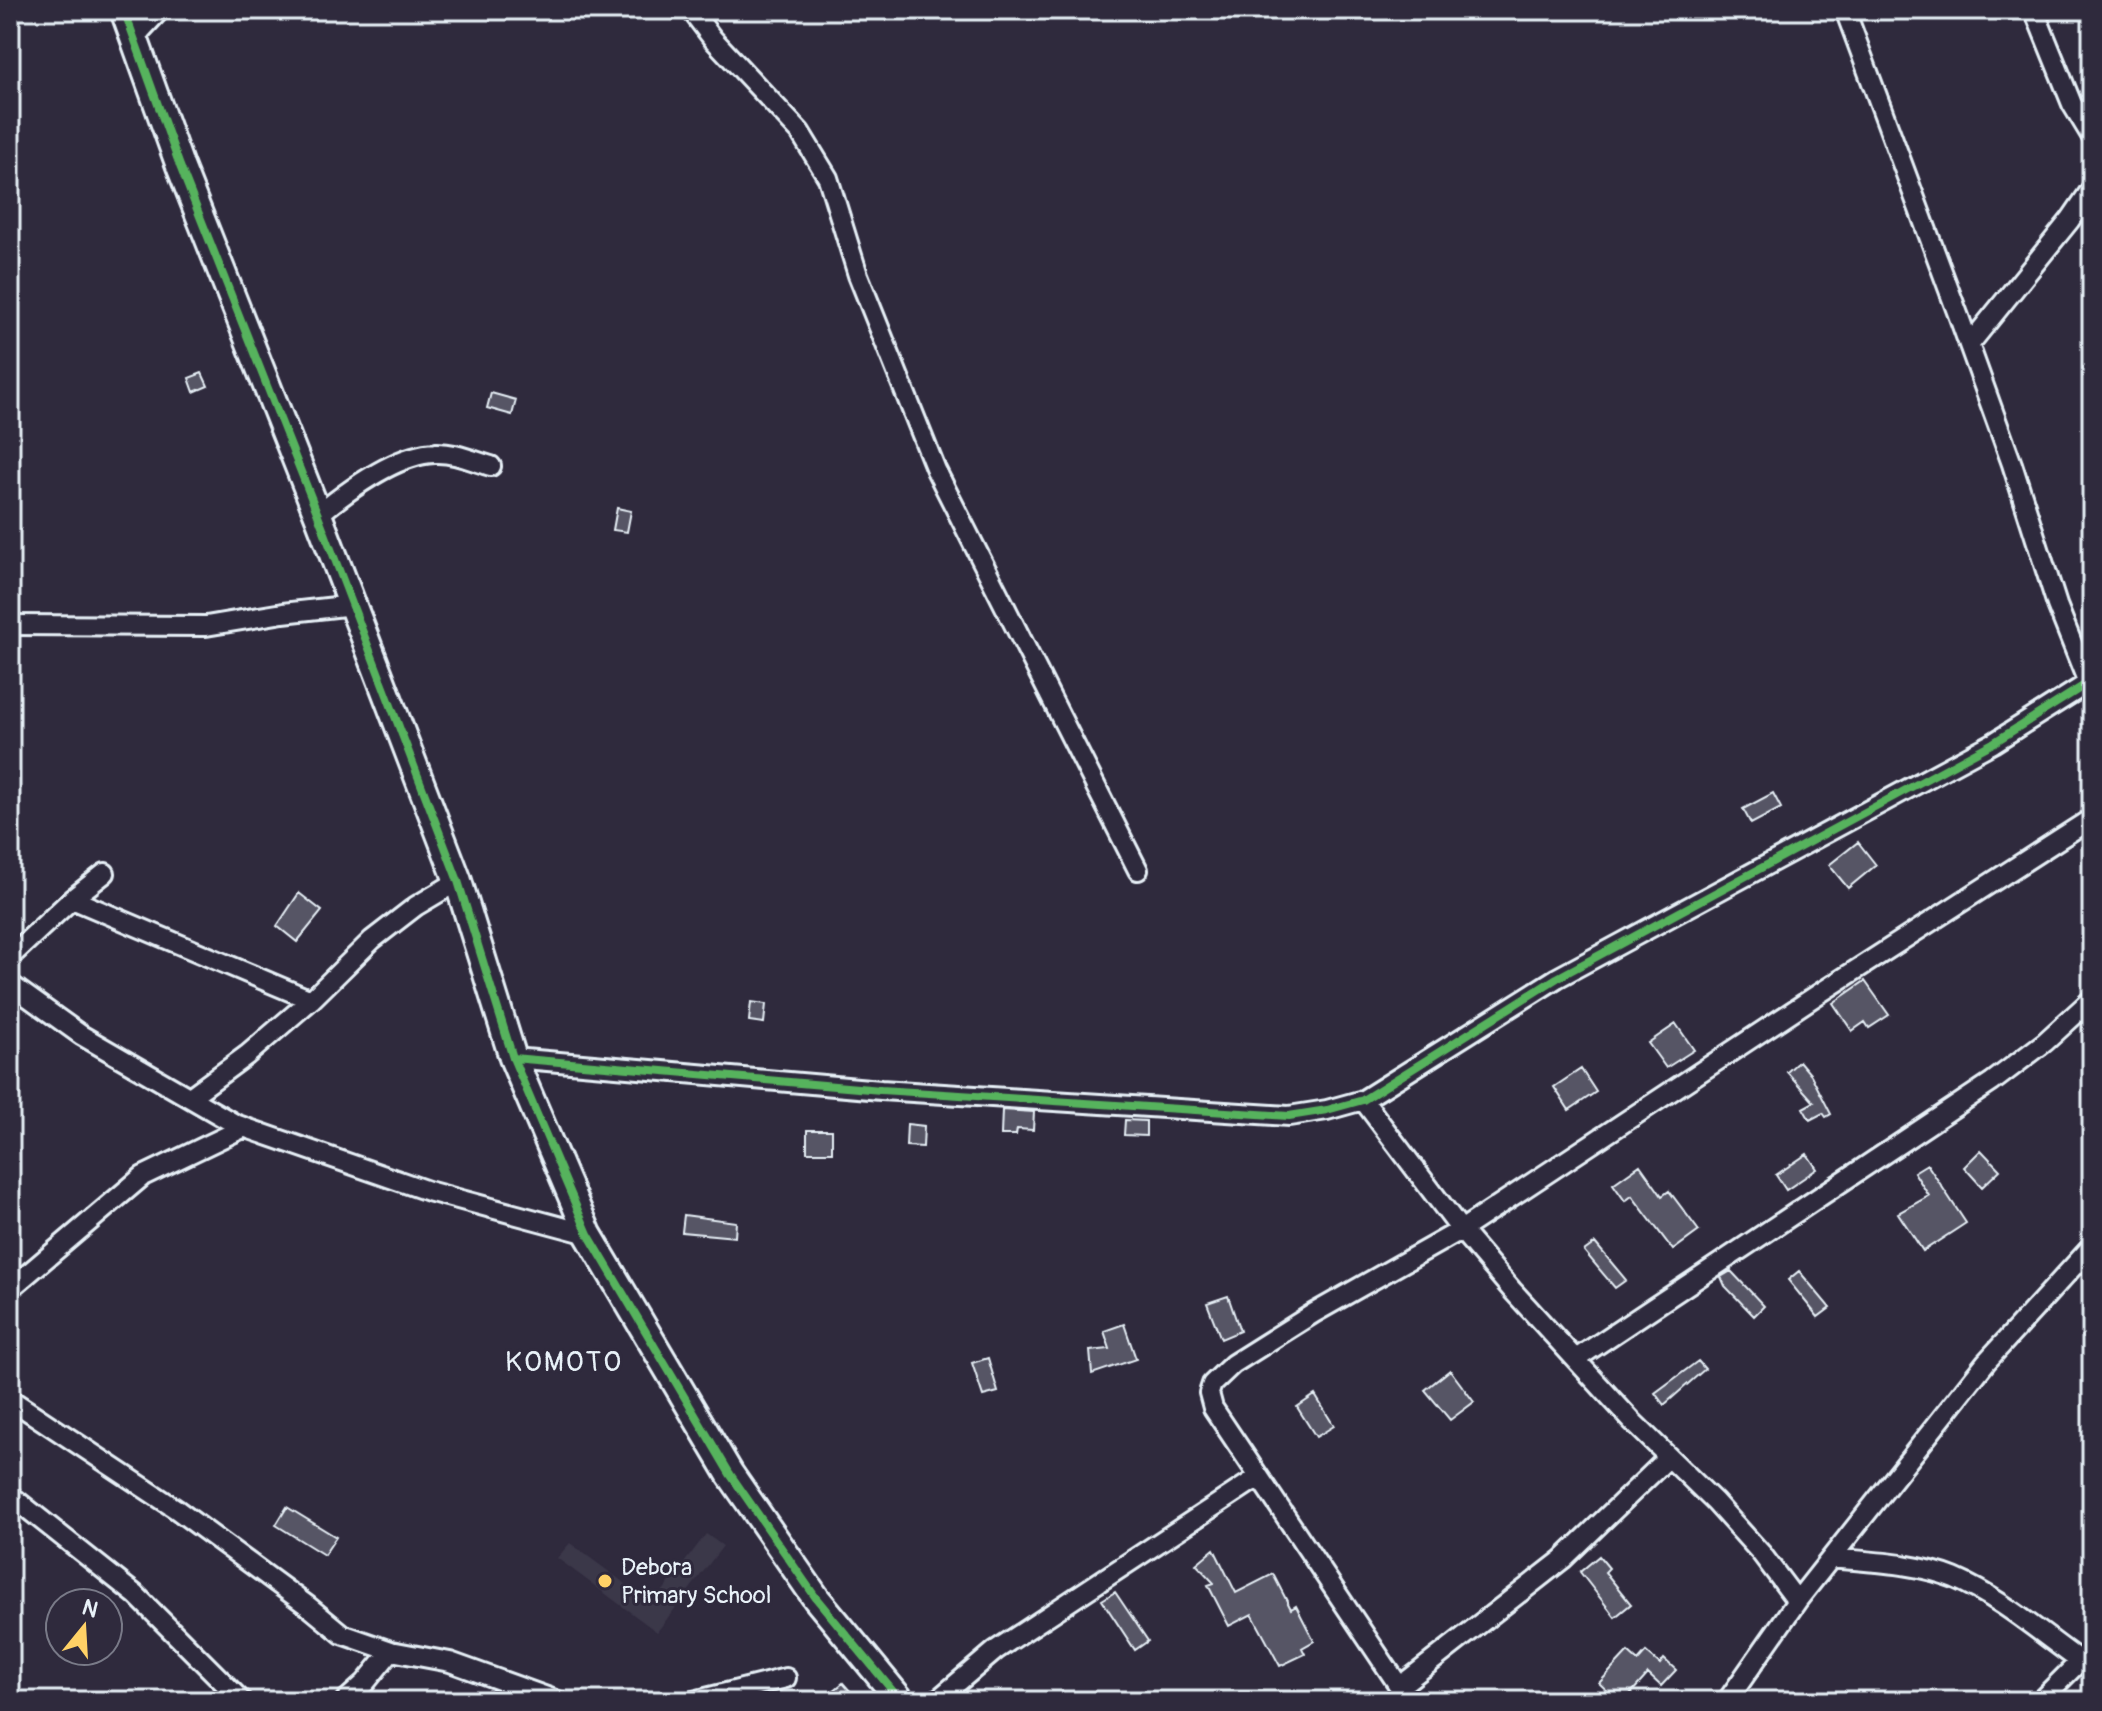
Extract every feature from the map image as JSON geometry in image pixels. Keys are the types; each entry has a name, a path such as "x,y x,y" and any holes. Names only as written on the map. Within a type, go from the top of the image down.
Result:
{"street":[{"path":"124,10 180,166 458,881 513,1058 588,1234 730,1474 816,1598 901,1701"},
{"path":"134,38 160,10"},
{"path":"691,10 713,39 800,132 828,178 858,275 936,470 1138,870"},
{"path":"513,1058 881,1090 1289,1116 1327,1110 1363,1100 1557,978 2090,688 2057,605 2012,464 1845,10"},
{"path":"2034,10 2072,104 2092,137"},
{"path":"1969,345 2070,220 2092,188"},
{"path":"318,515 350,489 421,455 451,454 491,466"},
{"path":"10,625 206,626 353,605"},
{"path":"1669,1457 1563,1559 1404,1694 1257,1478 1213,1408 1209,1393 1212,1384 1233,1364 1314,1313 1461,1230 2092,818"},
{"path":"10,957 105,873"},
{"path":"190,1097 247,1055 311,1000 372,940 416,906 458,881"},
{"path":"72,899 311,1000"},
{"path":"10,984 81,1035 243,1128 428,1191 588,1234"},
{"path":"1576,1359 1992,1082 2045,1042 2092,999"},
{"path":"1363,1100 1461,1230 1512,1290 1632,1421 1715,1502 1761,1553 1797,1601"},
{"path":"10,1289 143,1176 243,1128"},
{"path":"1727,1701 1797,1601 1986,1362 2092,1246"},
{"path":"10,1399 176,1509 342,1634 391,1651 450,1662 558,1701"},
{"path":"936,1701 996,1650 1257,1478"},
{"path":"10,1495 136,1595 242,1701"},
{"path":"1831,1558 1908,1566 1952,1577 1990,1596 2086,1655 2040,1701"},
{"path":"345,1701 365,1683 391,1651"},
{"path":"694,1701 786,1678"}],"shaded area":[{"name":"Debora Primary School","path":"706,1534 723,1546 657,1632 557,1558 570,1543 653,1604"}],"building":[{"path":"202,373 208,386 194,392 189,378"},
{"path":"491,393 516,400 512,415 487,408"},
{"path":"617,508 631,511 627,532 613,530"},
{"path":"1773,793 1781,808 1751,824 1743,809"},
{"path":"1858,842 1876,865 1848,888 1829,865"},
{"path":"299,893 322,911 297,942 277,926"},
{"path":"1865,981 1889,1015 1869,1028 1865,1022 1852,1031 1833,1003"},
{"path":"751,1002 766,1004 764,1023 749,1021"},
{"path":"1676,1024 1694,1050 1666,1068 1648,1043"},
{"path":"1799,1061 1811,1075 1831,1114 1826,1117 1823,1113 1810,1120 1803,1108 1814,1102 1787,1072"},
{"path":"1581,1069 1596,1092 1569,1110 1554,1087"},
{"path":"1002,1110 1034,1112 1033,1130 1017,1129 1016,1135 1001,1135"},
{"path":"1125,1120 1146,1121 1146,1136 1124,1135"},
{"path":"907,1124 924,1126 923,1147 906,1146"},
{"path":"807,1130 832,1130 832,1152 807,1152"},
{"path":"1981,1150 2000,1170 1982,1187 1964,1167"},
{"path":"1807,1154 1817,1169 1786,1190 1776,1175"},
{"path":"1927,1164 1966,1223 1923,1251 1898,1213 1929,1196 1914,1172"},
{"path":"1640,1165 1662,1196 1669,1191 1699,1231 1673,1250 1632,1196 1625,1201 1613,1184"},
{"path":"684,1215 736,1222 735,1237 682,1232"},
{"path":"1595,1243 1626,1280 1615,1288 1584,1251"},
{"path":"1731,1271 1764,1306 1754,1316 1725,1286 1721,1277"},
{"path":"1799,1271 1830,1308 1818,1317 1788,1280"},
{"path":"1228,1296 1240,1331 1221,1339 1207,1303"},
{"path":"1124,1324 1136,1359 1092,1374 1090,1351 1110,1349 1104,1331"},
{"path":"988,1358 998,1392 983,1396 972,1363"},
{"path":"1698,1361 1705,1369 1664,1405 1655,1393"},
{"path":"1450,1370 1474,1402 1450,1420 1425,1390"},
{"path":"1315,1395 1334,1426 1316,1437 1297,1407"},
{"path":"287,1507 336,1537 324,1555 276,1525"},
{"path":"1214,1549 1236,1593 1273,1574 1291,1609 1296,1606 1314,1641 1302,1648 1305,1654 1280,1666 1252,1614 1229,1626 1208,1585 1214,1583 1196,1564"},
{"path":"1599,1556 1609,1568 1605,1572 1631,1604 1615,1617 1580,1572"},
{"path":"1115,1592 1148,1641 1135,1650 1102,1600"},
{"path":"1628,1652 1638,1661 1646,1652 1660,1664 1664,1659 1676,1670 1661,1686 1648,1674 1624,1701 1618,1701 1599,1683"},
{"path":"843,1683 859,1701 839,1701 832,1692"}],"cycle path":[{"path":"124,10 180,166 458,881 513,1058 588,1234 730,1474 816,1598 901,1701"},
{"path":"513,1058 881,1090 1289,1116 1327,1110 1363,1100 1557,978 1993,743 2088,683"}],"place":[{"name":"Debora Primary School","path":"605,1581"}],"district":[{"name":"KOMOTO","path":"564,1362"}]}
